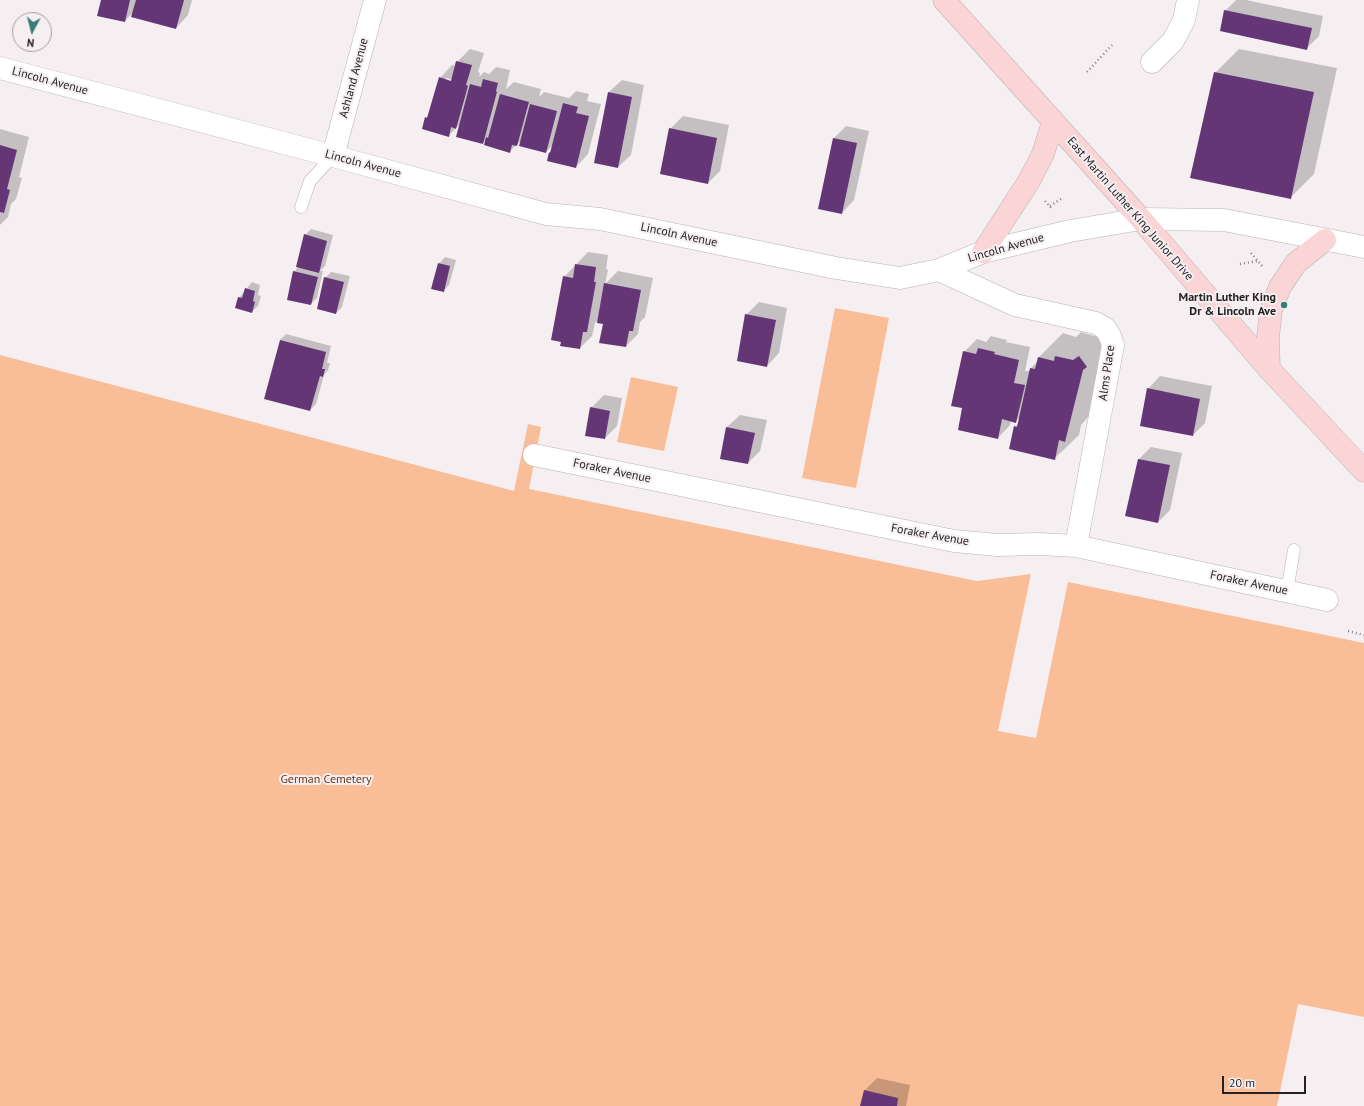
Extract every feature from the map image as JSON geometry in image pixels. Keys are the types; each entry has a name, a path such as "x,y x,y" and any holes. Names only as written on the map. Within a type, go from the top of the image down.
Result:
{"main road":[{"name":"East Martin Luther King Junior Drive","path":"944,0 1141,219 1269,369 1364,471"},
{"path":"983,252 1029,181 1043,154 1053,122"},
{"path":"1269,369 1268,337 1271,310 1280,287 1296,262 1325,240"}],"street":[{"name":"Ashland Avenue","path":"333,156 375,0"},
{"path":"1152,62 1173,41 1184,20 1188,0"},
{"name":"Lincoln Avenue","path":"0,68 546,214 600,219 836,268 900,278 939,270 983,252 1070,231 1141,219 1224,220 1364,247"},
{"name":"Alms Place","path":"939,270 1015,305 1096,323 1105,328 1110,336 1113,345 1076,546"},
{"name":"Foraker Avenue","path":"534,455 954,541 997,545 1040,544 1076,546 1327,600"}],"lane":[{"path":"301,207 310,181 333,156"},
{"path":"1287,591 1294,550"}],"path":[{"path":"1087,72 1112,45"},
{"path":"1050,206 1061,199"},
{"path":"1251,253 1265,269"},
{"path":"1240,264 1258,261"},
{"path":"1348,631 1364,635"}],"green space":[{"path":"835,308 889,318 856,488 802,478"},
{"name":"German Cemetery","path":"0,355 514,491 528,424 541,427 529,489 977,581 1031,574 998,731 1036,738 1068,582 1364,643 1364,1017 1298,1004 1277,1106 0,1106"},
{"path":"631,377 678,387 664,451 617,442"}],"building":[{"path":"101,0 130,0 125,22 97,16"},
{"path":"136,0 184,0 176,29 131,17"},
{"path":"1224,10 1312,28 1307,50 1220,31"},
{"path":"456,61 472,65 466,85 468,86 456,129 451,127 449,137 422,129 425,117 427,118 439,77 451,81"},
{"path":"1214,72 1314,92 1291,199 1190,178"},
{"path":"483,79 498,83 483,144 456,137 470,84 481,87"},
{"path":"608,92 632,97 618,168 594,163"},
{"path":"500,94 529,102 517,146 512,145 510,153 484,145 486,137 488,138"},
{"path":"563,103 578,107 576,113 589,116 576,168 547,161"},
{"path":"530,104 557,111 546,153 519,146"},
{"path":"669,128 717,138 708,184 660,174"},
{"path":"833,138 857,143 842,214 818,209"},
{"path":"0,145 17,150 7,189 10,190 4,213 0,212"},
{"path":"304,234 327,241 319,273 296,267"},
{"path":"438,263 450,266 444,292 431,289"},
{"path":"575,264 596,267 594,282 596,282 587,332 583,332 580,349 560,346 561,342 551,340 563,276 573,278"},
{"path":"293,271 318,277 311,305 287,300"},
{"path":"324,277 344,282 336,314 317,309"},
{"path":"604,283 641,290 633,331 629,331 626,347 599,343 603,324 597,323"},
{"path":"245,288 255,291 253,301 255,302 252,313 235,308 238,297 242,298"},
{"path":"745,314 776,320 767,367 737,361"},
{"path":"280,340 326,352 322,369 325,369 323,377 320,376 310,411 264,399"},
{"path":"978,348 995,352 994,354 1019,360 1014,383 1025,385 1016,423 1002,419 998,439 958,430 962,408 951,406 963,351 976,354"},
{"path":"1055,356 1073,360 1079,356 1087,367 1083,370 1065,442 1059,440 1055,460 1009,449 1014,426 1017,427 1030,368 1035,369 1038,357 1054,361"},
{"path":"1147,388 1200,399 1193,436 1140,426"},
{"path":"590,407 610,411 605,439 585,436"},
{"path":"726,427 755,433 748,464 720,459"},
{"path":"1138,459 1170,465 1158,523 1125,516"},
{"path":"864,1090 898,1098 897,1106 860,1106"}],"place":[{"name":"Martin Luther King Dr & Lincoln Ave","path":"1284,305"}]}
